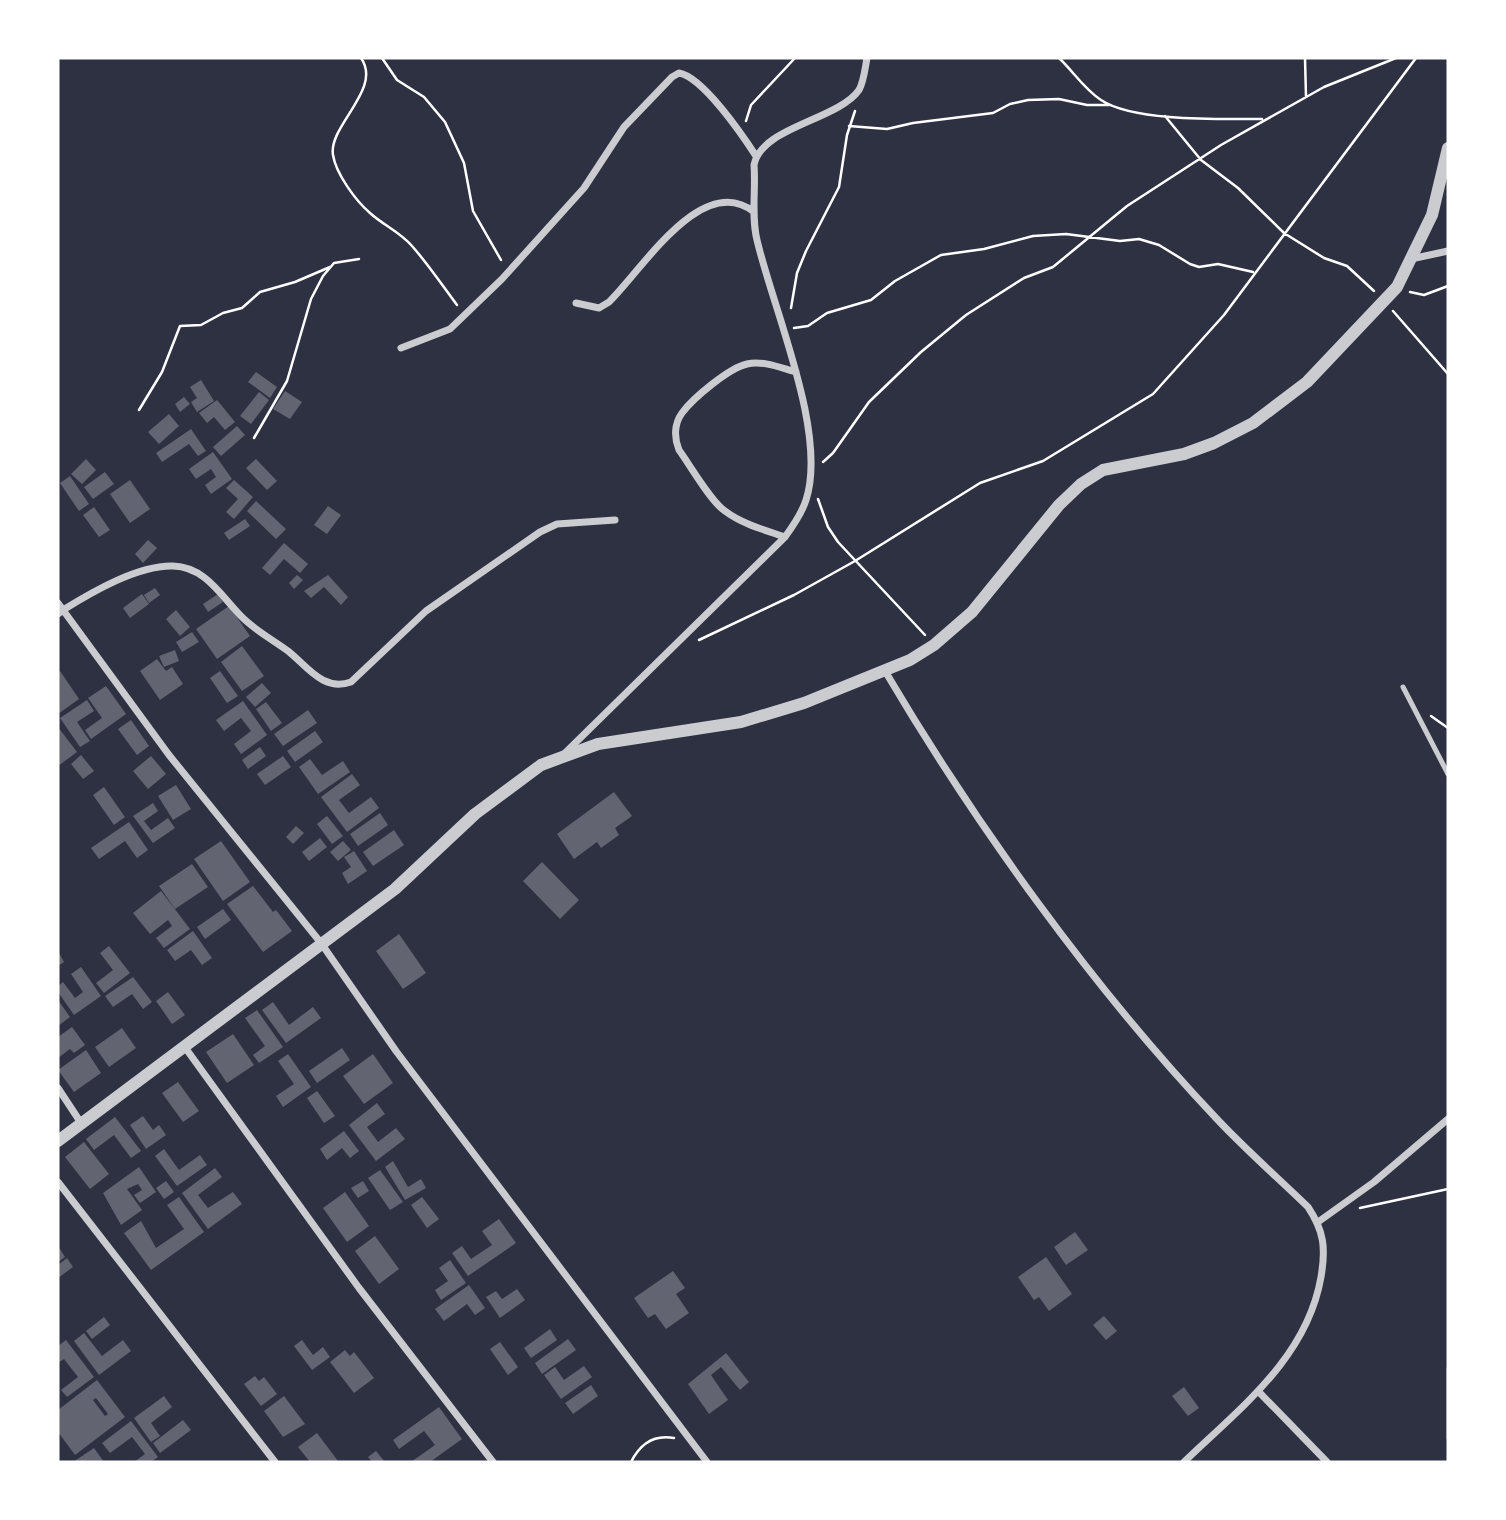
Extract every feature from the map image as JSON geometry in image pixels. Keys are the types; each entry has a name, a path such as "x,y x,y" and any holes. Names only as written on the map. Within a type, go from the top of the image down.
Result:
{"street":[{"path":"756,156 796,127 848,100 861,86 867,58"},
{"path":"401,348 440,335 465,315 584,188 624,127 679,73 691,77 742,134 756,156 755,236 796,372 811,475 806,502 785,537 564,754"},
{"path":"58,1141 395,889 475,814 517,780 564,754 598,744 741,722 804,703 885,671 934,645 972,612 1059,505 1081,484 1103,470 1184,454 1214,443 1253,423 1307,382 1397,287 1432,215 1448,148"},
{"path":"576,303 599,307 609,302 668,235 710,205 729,200 742,203 754,212"},
{"path":"1410,259 1448,251"},
{"path":"785,537 755,527 716,504 679,450 676,427 682,413 721,378 748,363 796,372"},
{"path":"615,520 558,524 540,532 426,611 360,673 340,685 331,685 317,676 243,618 211,582 183,568 171,566 118,580 60,609 169,755 321,943 396,1051 707,1462"},
{"path":"885,671 955,785 1066,937 1173,1070 1217,1119 1308,1207 1318,1222 1325,1241 1318,1290 1295,1348 1258,1391 1184,1462"},
{"path":"184,1046 359,1288 493,1462"},
{"path":"58,1088 81,1123"},
{"path":"1318,1222 1374,1182 1448,1119"},
{"path":"58,1182 275,1462"},
{"path":"1258,1391 1327,1462"}],"lane":[{"path":"1403,687 1448,774"}],"path":[{"path":"361,58 365,72 363,84 353,111 336,134 332,152 336,167 370,214 386,222 411,244 465,315"},
{"path":"382,58 397,80 424,97 445,122 464,163 472,211 509,271"},
{"path":"742,134 751,105 795,58"},
{"path":"1059,58 1091,92 1110,105"},
{"path":"1305,58 1306,97"},
{"path":"934,645 855,561 828,527 811,475 833,453 863,408 921,352 967,316 1011,286 1053,267 1127,206 1265,119 1363,69 1396,58"},
{"path":"689,645 794,595 855,561 980,483 1043,461 1153,394 1224,315 1416,58"},
{"path":"785,339 797,273 815,230 839,187 849,126 861,86"},
{"path":"849,126 887,129 993,113 1018,101 1059,99 1166,116 1265,119"},
{"path":"1166,116 1201,160 1238,188 1284,233 1324,258 1347,266 1386,301 1415,340 1448,374"},
{"path":"787,328 808,326 827,313 871,300 895,281 941,255 984,249 1016,239 1048,234 1150,240 1190,264 1218,264 1255,272"},
{"path":"139,410 162,372 180,326 201,326 223,313 242,308 260,292 359,259"},
{"path":"254,438 287,381 311,299 330,267"},
{"path":"1397,287 1424,295 1448,286"},
{"path":"1344,1204 1368,1209 1405,1197 1448,1189"},
{"path":"1448,1368 1448,1439"},
{"path":"631,1462 637,1450 656,1437 691,1441"}],"building":[{"path":"256,372 277,387 270,398 248,382"},
{"path":"201,380 214,401 197,412 191,402 197,398 190,387"},
{"path":"285,391 302,402 290,419 273,409"},
{"path":"259,392 269,400 251,424 240,416"},
{"path":"184,397 190,404 180,412 175,404"},
{"path":"217,400 235,422 225,430 214,417 207,423 199,413"},
{"path":"169,414 179,426 159,444 148,432"},
{"path":"237,426 245,435 221,456 213,447"},
{"path":"191,429 206,451 198,456 189,444 162,462 156,453"},
{"path":"213,452 232,479 211,494 205,485 216,477 211,469 196,479 189,469"},
{"path":"86,459 96,470 82,484 71,474"},
{"path":"256,459 277,481 267,490 246,468"},
{"path":"105,472 114,484 93,499 84,487"},
{"path":"70,476 89,504 79,511 60,483"},
{"path":"130,480 150,509 130,523 110,494"},
{"path":"234,480 253,497 234,519 226,512 238,499 226,488"},
{"path":"256,501 286,529 276,539 247,511"},
{"path":"328,506 341,515 327,534 314,525"},
{"path":"94,507 110,530 99,537 83,515"},
{"path":"245,519 250,526 229,540 224,533"},
{"path":"148,540 157,548 143,563 135,554"},
{"path":"284,543 308,564 300,573 284,559 270,575 262,568"},
{"path":"297,575 303,580 294,589 289,583"},
{"path":"328,575 348,597 341,605 324,587 311,598 304,591"},
{"path":"155,588 160,595 149,603 144,595"},
{"path":"142,594 149,604 130,618 123,608"},
{"path":"218,594 223,602 208,612 203,604"},
{"path":"229,606 250,636 217,659 196,629"},
{"path":"176,610 190,627 180,636 166,619"},
{"path":"192,632 199,642 182,652 176,642"},
{"path":"242,646 264,676 242,691 221,662"},
{"path":"175,650 179,661 164,667 159,656"},
{"path":"157,659 166,671 172,667 183,684 160,700 140,671"},
{"path":"60,671 79,699 58,714 58,673"},
{"path":"220,671 238,696 227,703 210,678"},
{"path":"262,683 271,693 255,707 246,697"},
{"path":"106,686 126,714 91,739 85,730 102,718 88,698"},
{"path":"87,700 94,711 77,722 90,741 80,747 60,718"},
{"path":"243,701 267,735 241,754 234,744 251,731 241,718 224,731 216,720"},
{"path":"266,702 282,723 271,731 256,709"},
{"path":"308,710 317,723 283,746 274,734"},
{"path":"131,720 149,746 137,755 118,729"},
{"path":"58,727 77,752 58,766"},
{"path":"315,731 323,742 295,762 287,751"},
{"path":"260,747 266,756 248,769 242,760"},
{"path":"81,755 94,771 83,779 71,764"},
{"path":"151,756 166,774 148,789 133,771"},
{"path":"283,756 291,767 265,785 257,774"},
{"path":"310,759 322,775 343,761 350,772 318,794 299,767"},
{"path":"352,774 360,785 339,800 349,813 371,797 379,808 347,832 321,797"},
{"path":"176,785 191,809 173,820 158,796"},
{"path":"104,787 125,817 114,825 93,795"},
{"path":"614,792 632,816 615,828 619,835 601,848 597,842 574,859 557,834"},
{"path":"153,803 158,811 144,821 151,830 168,818 175,828 153,843 133,816"},
{"path":"380,813 388,825 358,846 350,834"},
{"path":"327,816 343,836 332,844 317,824"},
{"path":"129,822 148,850 137,858 125,841 99,859 91,848"},
{"path":"296,826 304,833 293,844 286,837"},
{"path":"394,830 404,845 373,866 363,852"},
{"path":"320,838 327,847 309,861 302,852"},
{"path":"221,841 250,882 223,901 194,859"},
{"path":"343,841 351,850 338,861 330,852"},
{"path":"354,851 367,871 348,884 342,873 351,867 344,857"},
{"path":"542,862 579,900 560,919 523,881"},
{"path":"192,864 208,887 175,909 159,886"},
{"path":"253,886 292,931 263,952 227,904"},
{"path":"161,891 190,929 164,948 156,938 172,926 168,920 150,934 133,913"},
{"path":"223,909 231,920 205,939 197,927"},
{"path":"193,931 212,958 202,965 191,950 175,961 167,950"},
{"path":"399,934 426,973 403,989 376,951"},
{"path":"109,946 130,973 104,993 96,983 113,970 100,953"},
{"path":"58,951 64,962 58,966"},
{"path":"81,967 101,996 74,1015 58,992 58,986 63,982 75,998 83,992 71,974"},
{"path":"133,977 152,1002 143,1009 132,994 113,1007 105,996"},
{"path":"168,992 185,1015 172,1024 156,1001"},
{"path":"58,1000 70,1017 58,1026"},
{"path":"273,1002 289,1025 313,1007 321,1018 286,1043 262,1010"},
{"path":"257,1010 283,1047 259,1063 253,1055 265,1046 245,1018"},
{"path":"72,1027 85,1045 74,1053 70,1049 58,1058 58,1037"},
{"path":"122,1028 136,1048 109,1067 95,1047"},
{"path":"233,1034 254,1065 227,1083 206,1052"},
{"path":"342,1048 350,1060 317,1083 309,1071"},
{"path":"86,1050 101,1073 74,1092 58,1070"},
{"path":"288,1054 311,1087 283,1107 276,1096 294,1084 278,1061"},
{"path":"373,1054 393,1083 364,1104 343,1076"},
{"path":"178,1082 199,1111 183,1122 162,1093"},
{"path":"317,1091 335,1116 324,1123 307,1098"},
{"path":"377,1103 385,1114 367,1127 378,1142 396,1128 405,1139 376,1161 349,1125"},
{"path":"143,1116 153,1130 159,1125 166,1135 146,1149 130,1125"},
{"path":"115,1117 141,1151 131,1158 114,1135 94,1150 86,1139"},
{"path":"344,1131 359,1151 350,1158 342,1148 327,1160 320,1149"},
{"path":"84,1142 109,1174 90,1189 65,1157"},
{"path":"164,1149 179,1170 200,1155 207,1165 177,1186 155,1156"},
{"path":"393,1161 408,1187 421,1179 426,1188 405,1200 385,1167"},
{"path":"139,1167 156,1192 140,1203 134,1195 142,1190 138,1184 127,1189 142,1210 121,1225 103,1193"},
{"path":"215,1168 222,1177 198,1195 208,1208 233,1192 242,1204 208,1229 182,1193"},
{"path":"380,1170 403,1202 390,1210 368,1178"},
{"path":"166,1181 174,1192 164,1199 156,1188"},
{"path":"363,1181 369,1191 358,1198 351,1188"},
{"path":"345,1192 369,1226 347,1242 323,1208"},
{"path":"179,1197 204,1232 151,1270 124,1233 141,1221 156,1248 184,1229 167,1205"},
{"path":"422,1197 439,1219 427,1228 411,1205"},
{"path":"499,1219 516,1243 468,1276 452,1253 462,1246 471,1259 492,1245 482,1231"},
{"path":"1075,1232 1088,1250 1066,1265 1054,1247"},
{"path":"375,1236 399,1269 379,1284 355,1251"},
{"path":"58,1246 65,1257 58,1262"},
{"path":"1046,1257 1072,1294 1049,1311 1039,1297 1034,1300 1018,1277"},
{"path":"67,1258 73,1267 58,1278 58,1265"},
{"path":"450,1260 466,1283 441,1300 435,1290 448,1281 439,1268"},
{"path":"673,1271 685,1288 676,1294 689,1313 666,1329 655,1314 648,1318 634,1298"},
{"path":"469,1285 485,1308 475,1315 467,1304 444,1321 435,1309"},
{"path":"517,1289 525,1300 500,1318 486,1297 496,1291 502,1299"},
{"path":"1104,1316 1117,1331 1106,1340 1093,1325"},
{"path":"104,1317 110,1325 92,1339 86,1331"},
{"path":"550,1329 557,1340 531,1358 524,1348"},
{"path":"84,1333 102,1356 123,1340 131,1351 99,1375 74,1341"},
{"path":"568,1339 576,1350 542,1374 535,1363"},
{"path":"66,1340 94,1377 67,1397 61,1390 78,1377 64,1359 58,1363 58,1346"},
{"path":"302,1340 313,1355 323,1347 330,1357 312,1370 294,1346"},
{"path":"500,1342 518,1367 508,1375 490,1349"},
{"path":"345,1350 350,1356 354,1352 374,1378 354,1393 330,1362"},
{"path":"726,1353 749,1382 740,1390 721,1367 711,1375 728,1400 709,1414 688,1384"},
{"path":"584,1366 592,1377 561,1399 544,1375 555,1367 564,1380"},
{"path":"255,1376 259,1381 264,1377 277,1394 261,1406 244,1384"},
{"path":"97,1380 125,1417 75,1455 58,1432 58,1410","holes":["96,1398 108,1414 105,1416 93,1400"]},
{"path":"591,1385 598,1396 573,1414 565,1403"},
{"path":"1184,1387 1199,1408 1188,1416 1172,1396"},
{"path":"164,1396 172,1407 151,1423 160,1436 151,1442 134,1418"},
{"path":"284,1396 305,1424 283,1437 264,1411"},
{"path":"439,1407 462,1439 430,1462 411,1462 435,1445 424,1431 399,1449 393,1440"},
{"path":"183,1420 191,1430 160,1453 153,1443"},
{"path":"131,1421 158,1457 151,1462 134,1462 145,1454 132,1437 110,1453 102,1443"},
{"path":"317,1433 337,1462 310,1462 298,1447"},
{"path":"94,1448 104,1462 73,1462"},
{"path":"376,1451 385,1462 372,1462 368,1457"}]}
